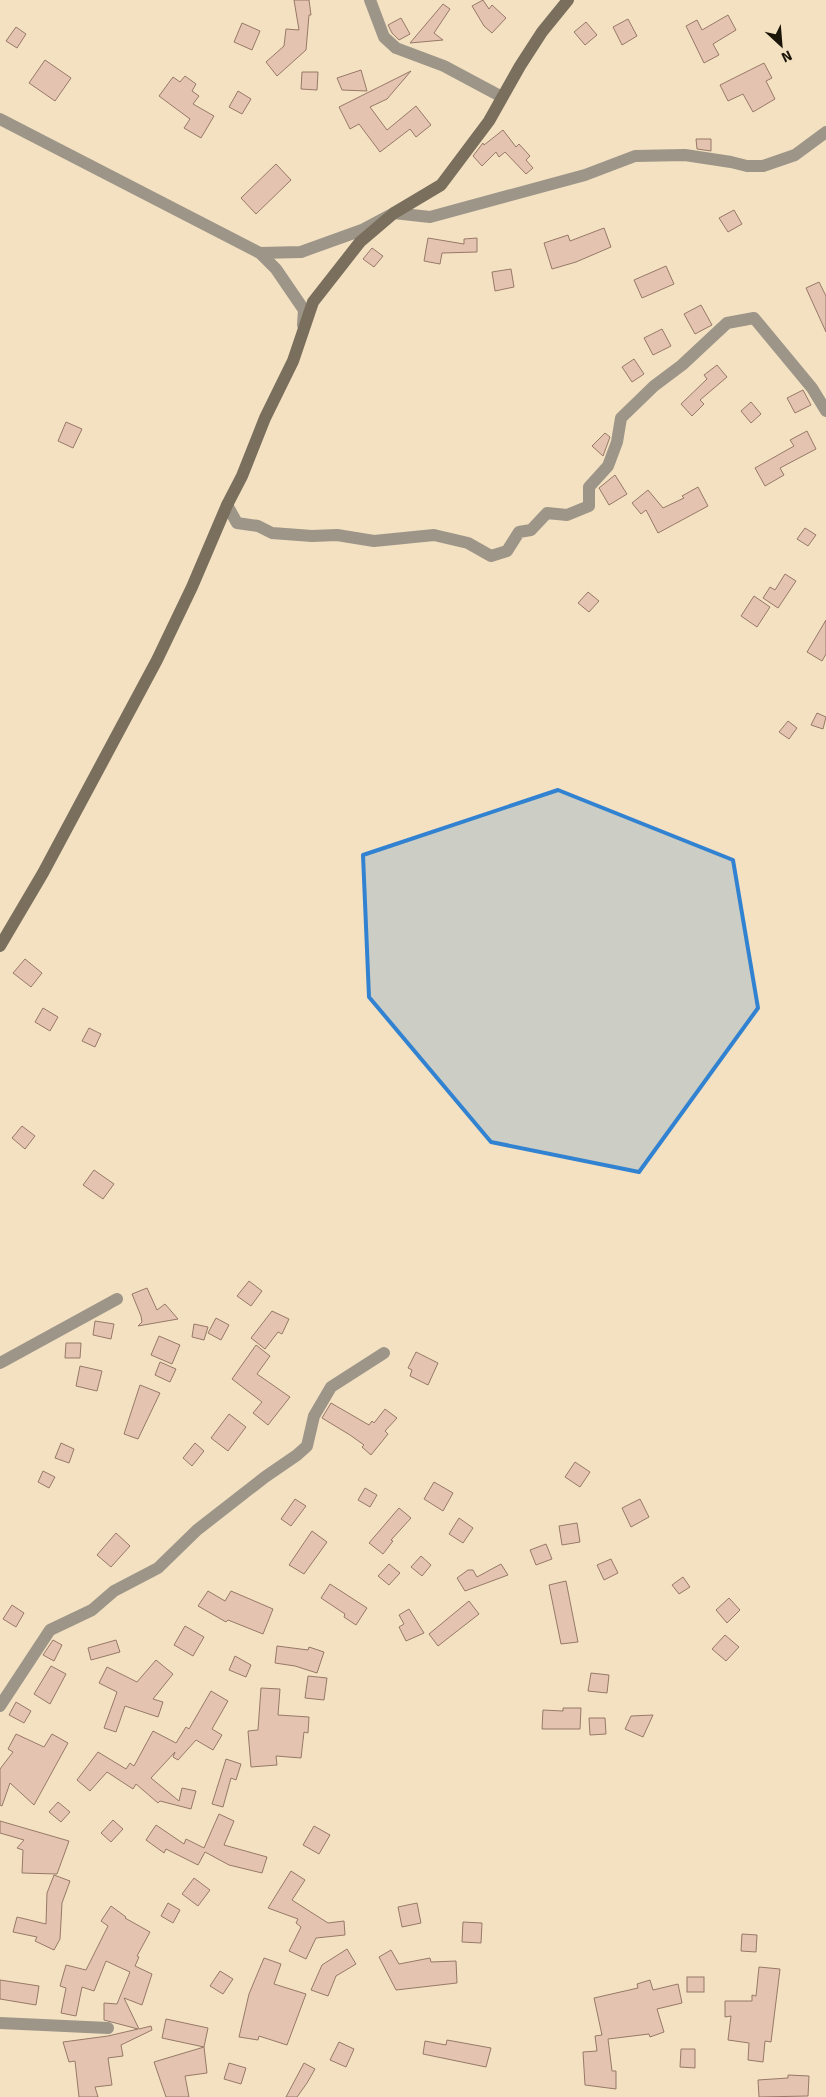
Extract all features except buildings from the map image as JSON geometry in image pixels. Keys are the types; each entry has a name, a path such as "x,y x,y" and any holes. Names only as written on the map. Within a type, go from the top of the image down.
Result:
{"street":[{"path":"370,0 384,37 396,48 444,66 502,97"},
{"path":"260,253 301,252 362,230 440,186 489,121 542,32 568,0"},
{"path":"0,119 260,253 276,269 304,310 302,333"},
{"path":"0,946 43,873 114,744 192,587 227,504 242,476 265,418 293,361 313,302 360,242 394,213 430,217 585,175 635,156 685,155 747,166 764,166 795,155 826,132"},
{"path":"227,504 237,523 258,526 272,533 312,536 337,535 374,541 434,535 468,543 491,556 507,551 519,532 531,530 546,513 567,515 589,506 589,487 608,466 617,442 621,418 654,386 682,365 727,323 754,318 812,388 826,411"},
{"path":"0,1363 117,1299"},
{"path":"0,1706 50,1630 92,1610 118,1588 158,1568 197,1530 265,1476 297,1455 307,1446 314,1416 331,1387 384,1352"},
{"path":"0,2023 108,2028"}],"highlighted area":[{"path":"558,790 733,860 758,1008 639,1172 491,1142 369,997 363,855"}]}
